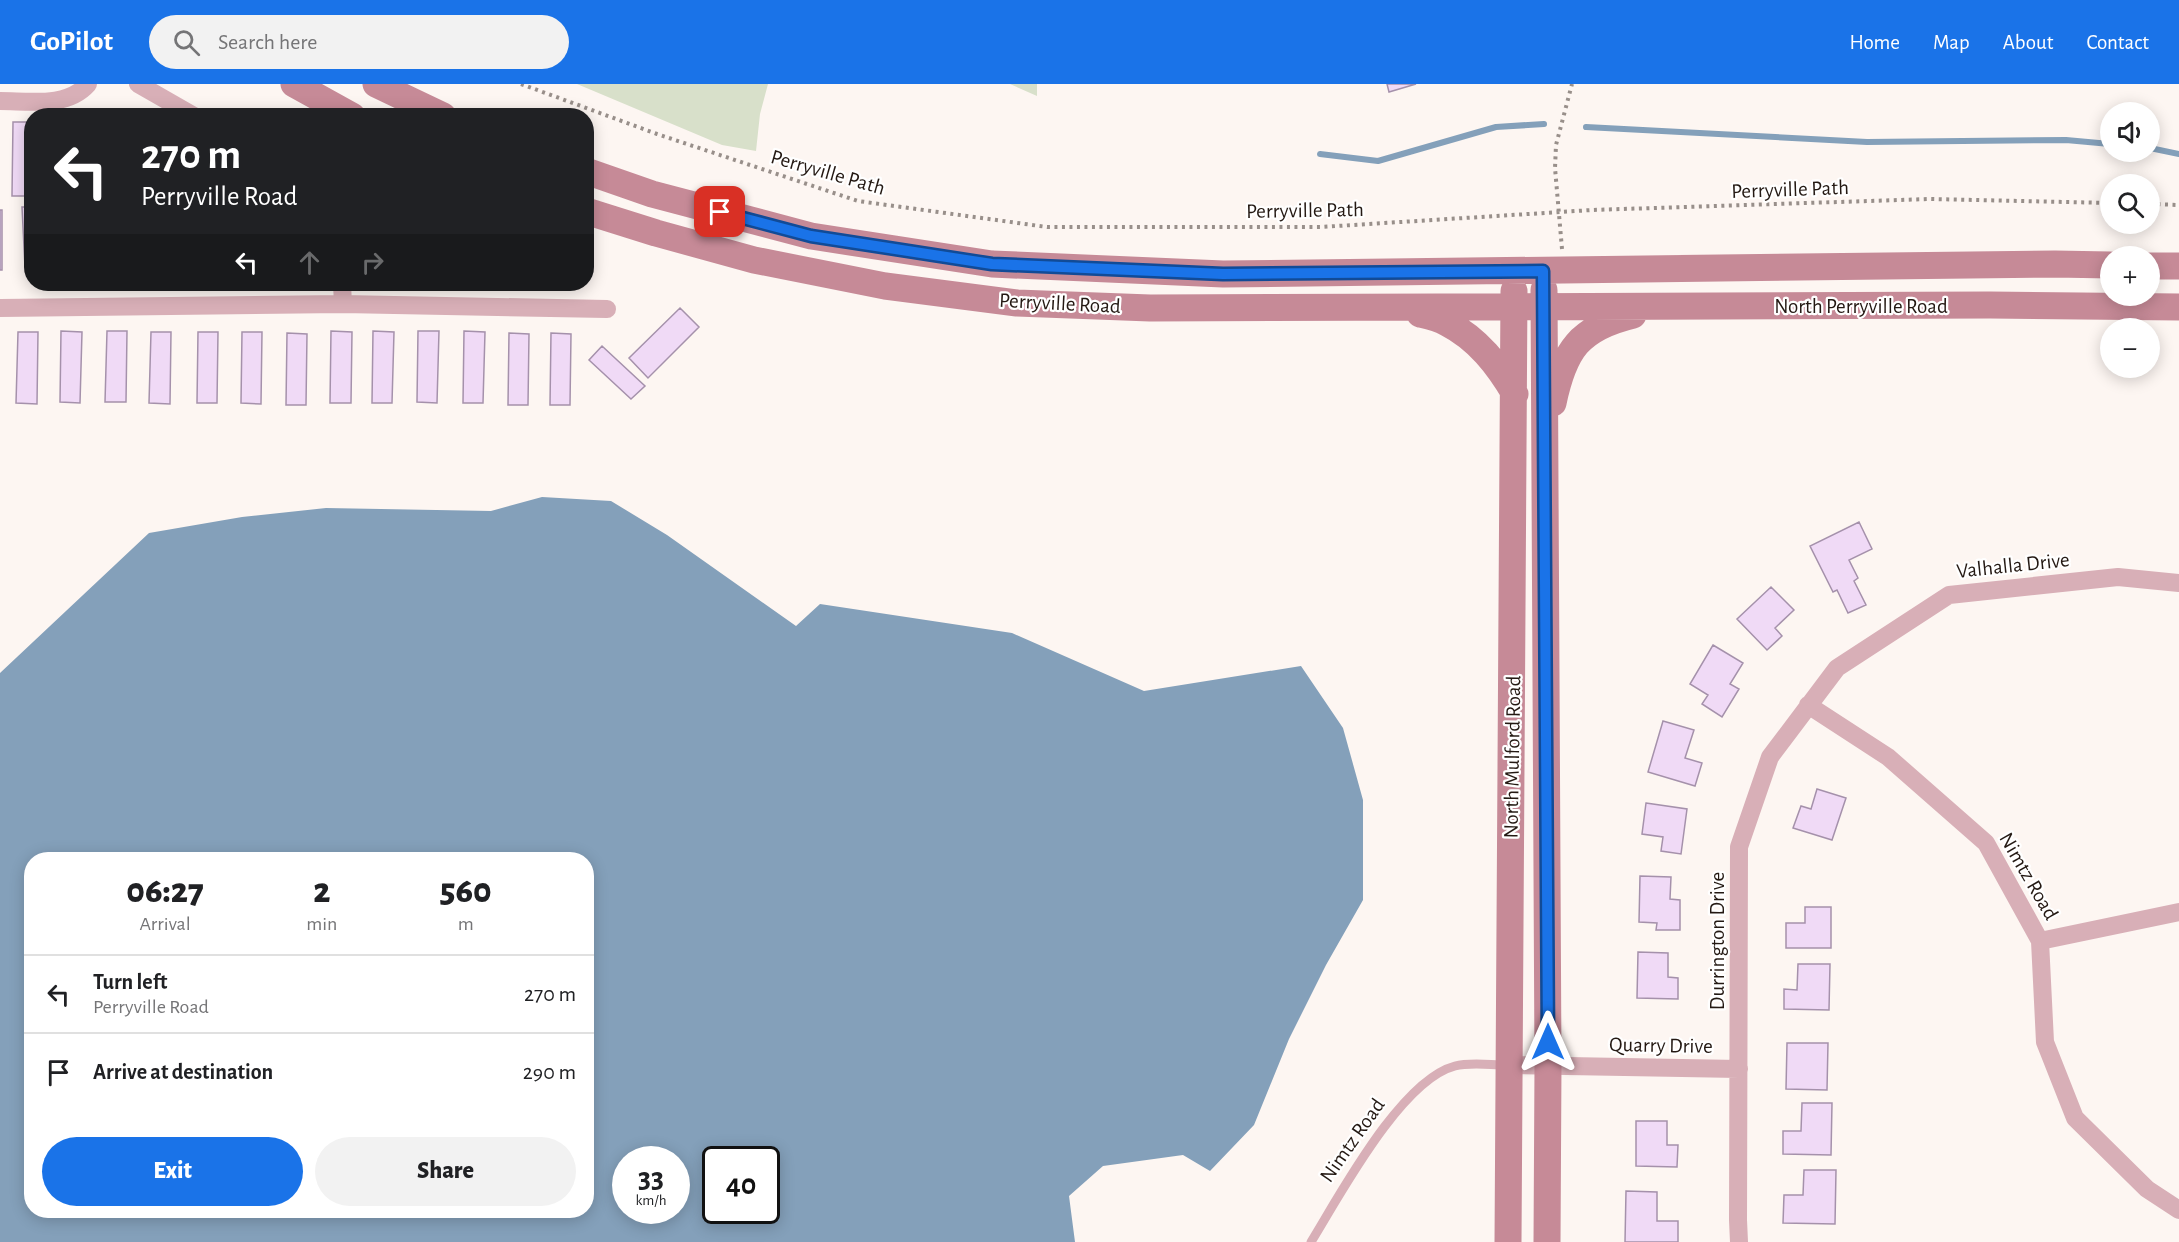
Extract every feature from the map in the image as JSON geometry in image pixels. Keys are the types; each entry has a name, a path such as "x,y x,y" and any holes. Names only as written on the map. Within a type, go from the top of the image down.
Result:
{"main road":[{"path":"294,84 338,108"},
{"path":"376,84 426,108"},
{"name":"Perryville Road","path":"594,174 652,194 811,236 992,264 1223,274 1552,271"},
{"name":"Perryville Road","path":"594,214 754,260 885,286 1017,303 1150,308 1544,307"},
{"name":"North Perryville Road","path":"1552,271 2100,265"},
{"path":"2160,266 2179,266"},
{"name":"North Mulford Road","path":"1547,1242 1544,307 1552,271"},
{"name":"North Mulford Road","path":"1508,1242 1514,272"},
{"name":"North Perryville Road","path":"1544,307 2013,305 2179,307"},
{"path":"1545,440 1556,388 1571,349 1589,331 1611,320 1658,306"},
{"path":"1402,308 1447,322 1477,343 1500,368 1515,394"}],"street":[{"path":"0,101 62,100 83,90 88,84"},
{"path":"138,84 180,108"},
{"path":"342,291 343,304"},
{"path":"0,308 343,304 608,309"},
{"name":"Valhalla Drive","path":"1837,668 1949,595 2118,577 2179,583"},
{"name":"Durrington Drive","path":"1739,1242 1739,847 1770,757 1837,668"},
{"name":"Nimtz Road","path":"1808,705 1888,757 1986,843 2040,941 2045,1042 2076,1118 2147,1189 2179,1210"},
{"path":"2040,941 2179,912"},
{"name":"Quarry Drive","path":"1510,1065 1739,1070"}],"lane":[{"name":"Nimtz Road","path":"1311,1242 1384,1125 1431,1076 1456,1065 1510,1065"}],"path":[{"name":"Perryville Path","path":"521,84 586,108"},
{"path":"1552,271 1560,212 1555,168 1556,145 1572,84"},
{"name":"Perryville Path","path":"594,111 858,201 1047,227 1321,227 1560,212 1930,200 2100,203"},
{"path":"2160,204 2179,205"}],"green space":[{"path":"577,84 768,84 760,114 756,151 722,145"},
{"path":"1010,84 1037,84 1037,96"}],"water":[{"path":"542,497 611,501 667,535 796,626 820,604 1012,633 1144,691 1301,666 1343,728 1363,800 1363,900 1326,965 1289,1039 1254,1125 1210,1171 1183,1155 1103,1166 1069,1196 1075,1242 0,1242 0,673 149,533 242,517 326,508 491,511"}],"building":[{"path":"1387,84 1416,84 1389,92"},
{"path":"13,122 24,122 24,196 12,196"},
{"path":"22,207 24,207 24,247"},
{"path":"0,210 2,210 2,270 0,270"},
{"path":"680,308 699,327 648,378 629,358"},
{"path":"61,331 82,332 80,403 60,402"},
{"path":"107,331 127,331 126,402 105,402"},
{"path":"331,331 352,332 351,403 330,403"},
{"path":"373,331 394,332 392,403 372,403"},
{"path":"418,331 439,331 437,403 417,402"},
{"path":"464,331 485,332 483,403 463,403"},
{"path":"18,332 38,332 37,404 16,403"},
{"path":"151,332 171,332 170,404 149,403"},
{"path":"198,332 218,332 217,403 197,403"},
{"path":"242,332 262,332 261,404 241,403"},
{"path":"287,333 307,334 306,405 286,405"},
{"path":"509,333 529,334 528,405 508,405"},
{"path":"551,333 571,334 570,405 550,405"},
{"path":"602,346 645,386 631,399 589,360"},
{"path":"1859,522 1872,549 1849,560 1858,578 1854,581 1866,605 1848,613 1837,590 1833,592 1810,546"},
{"path":"1771,587 1794,610 1775,628 1782,636 1767,650 1737,619"},
{"path":"1713,645 1743,663 1730,684 1739,689 1722,717 1702,704 1708,695 1690,684"},
{"path":"1663,721 1694,730 1685,758 1702,763 1695,786 1648,772"},
{"path":"1817,789 1846,798 1832,840 1793,828 1801,806 1811,809"},
{"path":"1646,803 1687,809 1681,854 1661,851 1663,837 1642,834"},
{"path":"1640,876 1671,877 1670,899 1680,900 1680,930 1656,930 1657,923 1639,922"},
{"path":"1805,907 1831,907 1831,948 1786,948 1786,923 1805,923"},
{"path":"1638,952 1668,953 1668,977 1678,978 1678,999 1637,998"},
{"path":"1798,964 1830,964 1829,1010 1784,1009 1784,989 1797,990"},
{"path":"1787,1043 1828,1043 1827,1090 1786,1089"},
{"path":"1802,1103 1832,1103 1831,1155 1783,1154 1783,1131 1801,1131"},
{"path":"1636,1121 1667,1121 1667,1145 1678,1145 1677,1167 1636,1166"},
{"path":"1804,1170 1836,1170 1835,1224 1783,1223 1784,1195 1803,1195"},
{"path":"1626,1191 1657,1192 1657,1221 1678,1221 1678,1242 1625,1242"}],"waterway":[{"path":"1320,154 1378,161 1496,127 1544,124"},
{"path":"1586,127 1867,142 2066,140 2100,143"},
{"path":"2160,150 2179,154"}],"route":[{"path":"720,212 811,236 992,264 1223,274 1543,271 1548,1042"}]}
